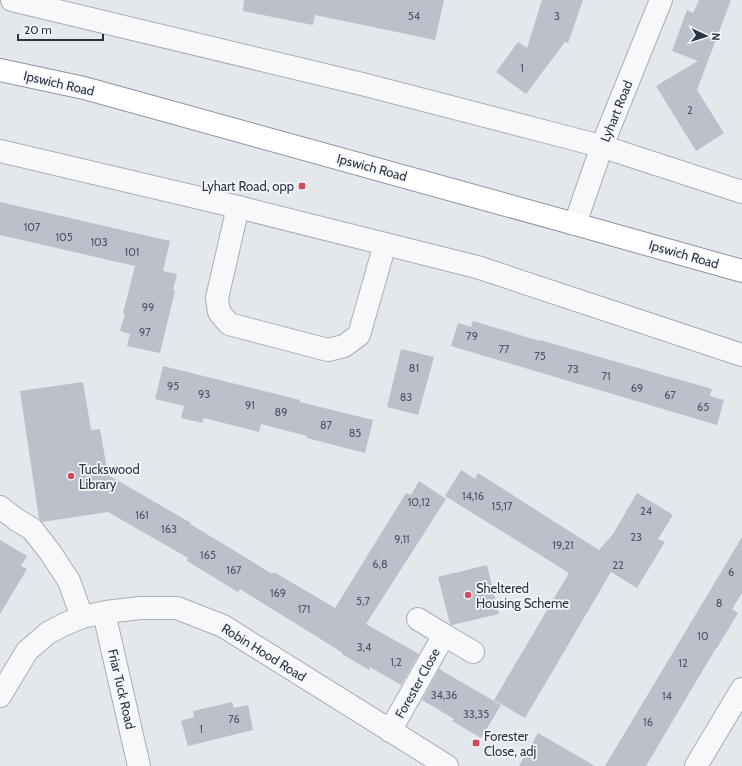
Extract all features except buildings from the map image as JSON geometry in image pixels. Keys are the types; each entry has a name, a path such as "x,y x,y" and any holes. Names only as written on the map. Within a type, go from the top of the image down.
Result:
{"highway":[{"name":"Ipswich Road","path":"0,70 84,88 742,271"}],"street":[{"path":"12,0 362,84 602,146 742,192"},
{"name":"Lyhart Road","path":"575,224 602,146 662,0"},
{"path":"0,151 238,207 477,267 742,355"},
{"path":"238,207 217,298 219,312 229,324 328,350 344,346 359,335 385,244"},
{"path":"0,507 32,529 50,552 69,581 82,617"},
{"name":"Robin Hood Road","path":"0,696 27,651 48,633 63,625 82,617 106,612 140,608 177,608 223,626 447,766"},
{"name":"Friar Tuck Road","path":"104,613 139,766"},
{"name":"Forester Close","path":"418,619 473,652"},
{"name":"Forester Close","path":"390,730 444,635"},
{"path":"696,766 742,689"}],"place":[{"name":"Lyhart Road, opp","path":"302,186"},
{"name":"Tuckswood Library","path":"71,476"},
{"name":"Sheltered Housing Scheme","path":"468,595"},
{"name":"Forester Close, adj","path":"476,743"}]}
